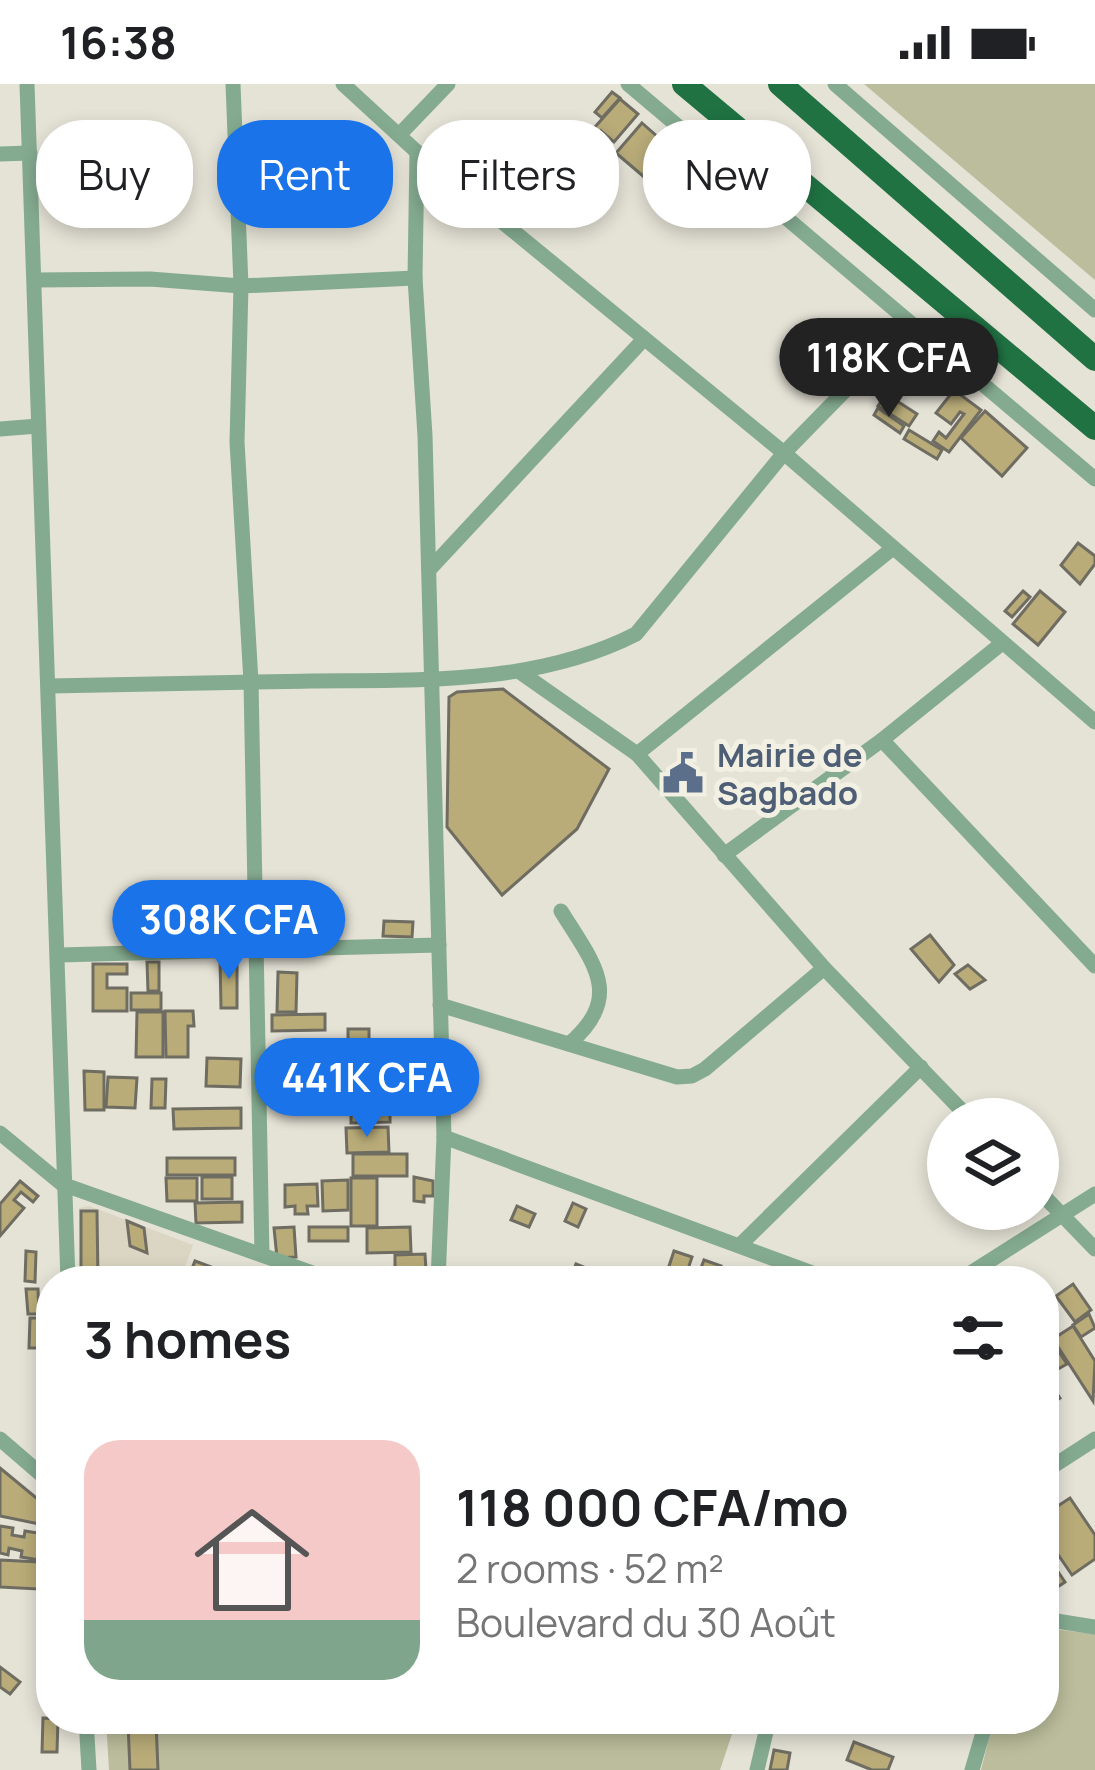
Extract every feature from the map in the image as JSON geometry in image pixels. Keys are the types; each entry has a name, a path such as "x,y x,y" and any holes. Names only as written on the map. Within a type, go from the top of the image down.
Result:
{"highway":[{"path":"684,84 1095,428"},
{"path":"780,84 1095,359"}],"street":[{"path":"27,84 67,1266"},
{"path":"232,84 241,286 237,442 251,682 262,1255"},
{"path":"343,84 417,152 415,278 433,679 444,1137 439,1266"},
{"path":"400,134 448,84"},
{"path":"628,84 1095,478"},
{"path":"835,84 1095,310"},
{"path":"0,154 30,153"},
{"path":"508,228 784,453 1095,722"},
{"path":"35,280 150,279 241,286 415,278"},
{"path":"50,686 433,679 520,672 609,648 636,634 784,453 910,324"},
{"path":"429,570 643,340"},
{"path":"0,429 38,426"},
{"path":"637,754 893,548"},
{"path":"724,855 882,740 1001,644"},
{"path":"520,672 637,754 824,968 950,1098"},
{"path":"882,740 1095,966"},
{"path":"561,911 595,965 600,994 600,1010 569,1044"},
{"path":"59,955 439,945"},
{"path":"440,1005 677,1077 692,1076 824,968"},
{"path":"740,1246 921,1067"},
{"path":"0,1132 62,1184 293,1266"},
{"path":"444,1137 794,1266"},
{"path":"982,1266 1095,1193"},
{"path":"1059,1212 1095,1249"},
{"path":"0,1438 36,1470"},
{"path":"1059,1462 1095,1438"},
{"path":"1059,1621 1095,1627"},
{"path":"87,1734 89,1770"},
{"path":"757,1770 765,1734"},
{"path":"972,1770 983,1734"}],"shaded area":[{"path":"89,1206 193,1245 185,1266 81,1266 79,1208"}],"green space":[{"path":"864,84 1095,84 1095,280"},
{"path":"1059,1630 1095,1634 1095,1770 981,1770 990,1734 1059,1734"},
{"path":"107,1734 732,1734 720,1770 109,1770"}],"building":[{"path":"612,92 620,98 602,118 595,112"},
{"path":"620,99 638,114 619,136 619,120 601,120"},
{"path":"643,124 643,176 619,156 619,150"},
{"path":"954,390 981,410 949,452 933,441 939,432 946,438 964,414 960,412 951,424 936,413"},
{"path":"886,394 917,414 909,426 878,406"},
{"path":"878,408 904,426 900,433 874,415"},
{"path":"985,411 1027,448 1002,476 961,438"},
{"path":"909,430 942,450 937,459 904,439"},
{"path":"1078,543 1095,556 1095,564 1080,584 1061,565"},
{"path":"1023,591 1030,597 1012,617 1005,611"},
{"path":"1040,591 1065,612 1038,645 1013,624"},
{"path":"503,689 609,769 577,829 502,895 447,827 449,697 457,692"},
{"path":"384,921 413,922 412,937 383,936"},
{"path":"930,935 954,965 939,982 911,949"},
{"path":"220,957 237,957 237,1008 221,1008"},
{"path":"147,962 159,962 159,991 148,991"},
{"path":"93,964 127,964 127,974 107,974 107,988 127,988 127,1011 93,1011"},
{"path":"968,965 985,980 970,989 955,974"},
{"path":"278,972 297,973 296,1012 277,1012"},
{"path":"131,993 161,993 161,1010 131,1010"},
{"path":"165,1011 193,1011 188,1057 166,1057"},
{"path":"137,1012 163,1012 163,1057 136,1057"},
{"path":"325,1014 325,1030 272,1031 272,1015"},
{"path":"348,1029 369,1029 369,1078 348,1078"},
{"path":"347,1054 348,1079 322,1080 321,1065 302,1066 301,1056"},
{"path":"271,1057 297,1057 297,1067 271,1067"},
{"path":"207,1058 241,1059 240,1087 206,1086"},
{"path":"273,1068 320,1068 320,1081 273,1081"},
{"path":"84,1071 104,1072 104,1110 85,1110"},
{"path":"108,1077 137,1078 135,1108 106,1107"},
{"path":"152,1079 166,1079 165,1108 151,1108"},
{"path":"351,1082 390,1082 390,1122 351,1123"},
{"path":"241,1108 241,1128 174,1129 173,1109"},
{"path":"388,1127 389,1152 347,1153 346,1128"},
{"path":"353,1154 407,1154 407,1176 353,1176"},
{"path":"167,1158 235,1158 235,1175 167,1175"},
{"path":"202,1177 232,1177 232,1199 202,1199"},
{"path":"414,1177 433,1181 433,1196 424,1196 424,1202 414,1201"},
{"path":"166,1178 197,1178 197,1201 167,1201"},
{"path":"351,1178 377,1178 377,1226 351,1226"},
{"path":"348,1180 348,1210 323,1211 322,1181"},
{"path":"20,1181 38,1196 33,1202 21,1192 14,1200 24,1208 0,1236 0,1204"},
{"path":"317,1184 318,1206 307,1206 308,1214 295,1214 295,1206 285,1207 285,1185"},
{"path":"242,1202 242,1222 196,1223 195,1203"},
{"path":"573,1203 586,1209 578,1227 565,1221"},
{"path":"517,1206 535,1214 529,1227 511,1220"},
{"path":"81,1211 97,1211 98,1266 81,1266"},
{"path":"127,1221 144,1228 147,1253 130,1246"},
{"path":"294,1227 296,1257 277,1258 274,1228"},
{"path":"309,1227 348,1227 348,1241 309,1241"},
{"path":"410,1227 411,1252 367,1253 367,1228"},
{"path":"26,1251 36,1252 35,1282 25,1281"},
{"path":"674,1251 692,1257 689,1266 669,1266"},
{"path":"425,1254 426,1266 395,1266 395,1255"},
{"path":"1073,1284 1091,1310 1075,1322 1059,1294"},
{"path":"26,1289 36,1289 36,1314 28,1314"},
{"path":"1089,1314 1095,1328 1081,1337 1073,1325"},
{"path":"30,1318 36,1318 36,1348 29,1348"},
{"path":"1073,1326 1095,1361 1093,1401 1059,1348 1059,1335"},
{"path":"0,1468 36,1498 36,1523 0,1516"},
{"path":"1070,1498 1095,1535 1095,1559 1072,1575 1059,1556 1059,1505"},
{"path":"0,1526 13,1528 12,1535 36,1533 36,1560 9,1548 8,1555 0,1553"},
{"path":"0,1560 36,1562 36,1589 0,1587"},
{"path":"0,1667 20,1682 10,1694 0,1687"},
{"path":"43,1734 58,1734 57,1752 42,1752"},
{"path":"128,1734 156,1734 158,1770 130,1770"},
{"path":"854,1742 893,1757 888,1770 872,1770 847,1760"},
{"path":"774,1750 790,1753 787,1770 770,1770"}],"place":[{"name":"Mairie de Sagbado","path":"683,773"}]}
